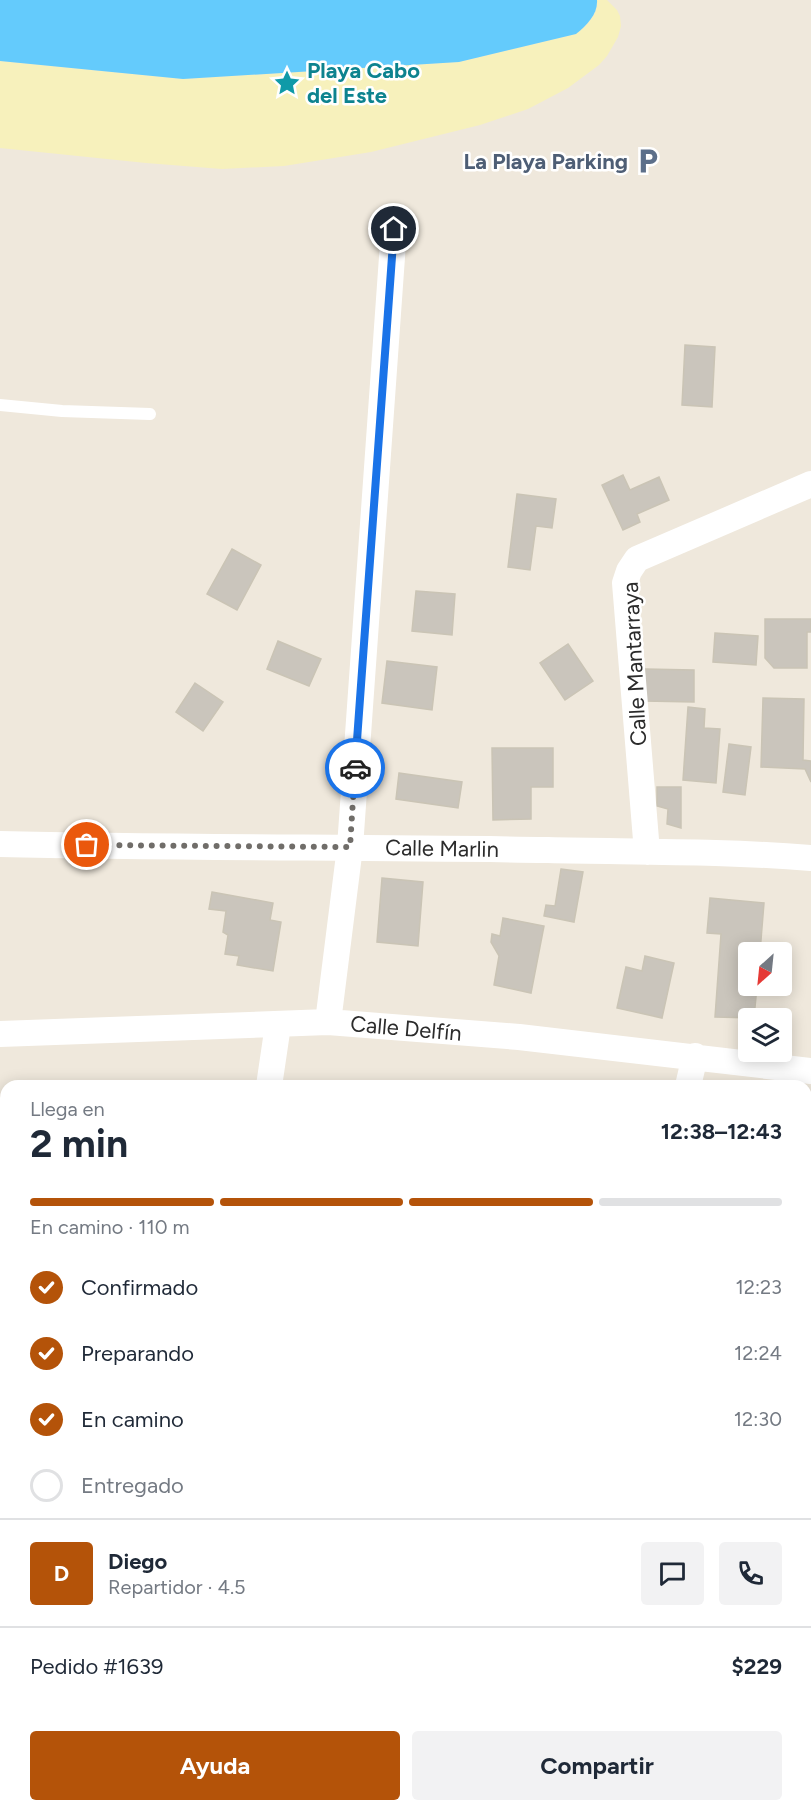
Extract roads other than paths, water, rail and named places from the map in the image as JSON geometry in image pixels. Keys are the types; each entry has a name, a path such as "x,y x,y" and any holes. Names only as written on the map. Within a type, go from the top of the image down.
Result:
{"street":[{"path":"328,1022 350,847 394,229"},
{"name":"Calle Mantarraya","path":"647,852 625,583 629,570 637,559 811,484"},
{"name":"Calle Marlin","path":"0,844 647,852 811,858"},
{"name":"Calle Delfín","path":"0,1034 328,1022 519,1037 811,1071"},
{"path":"270,1080 278,1025"},
{"path":"689,1080 695,1056"}],"lane":[{"path":"0,405 62,411 150,414"}],"water":[{"path":"0,0 597,0 597,5 594,15 576,34 459,62 183,79 0,61"}],"place":[{"name":"Playa Cabo del Este","path":"287,83"},
{"name":"La Playa Parking","path":"648,161"}]}
